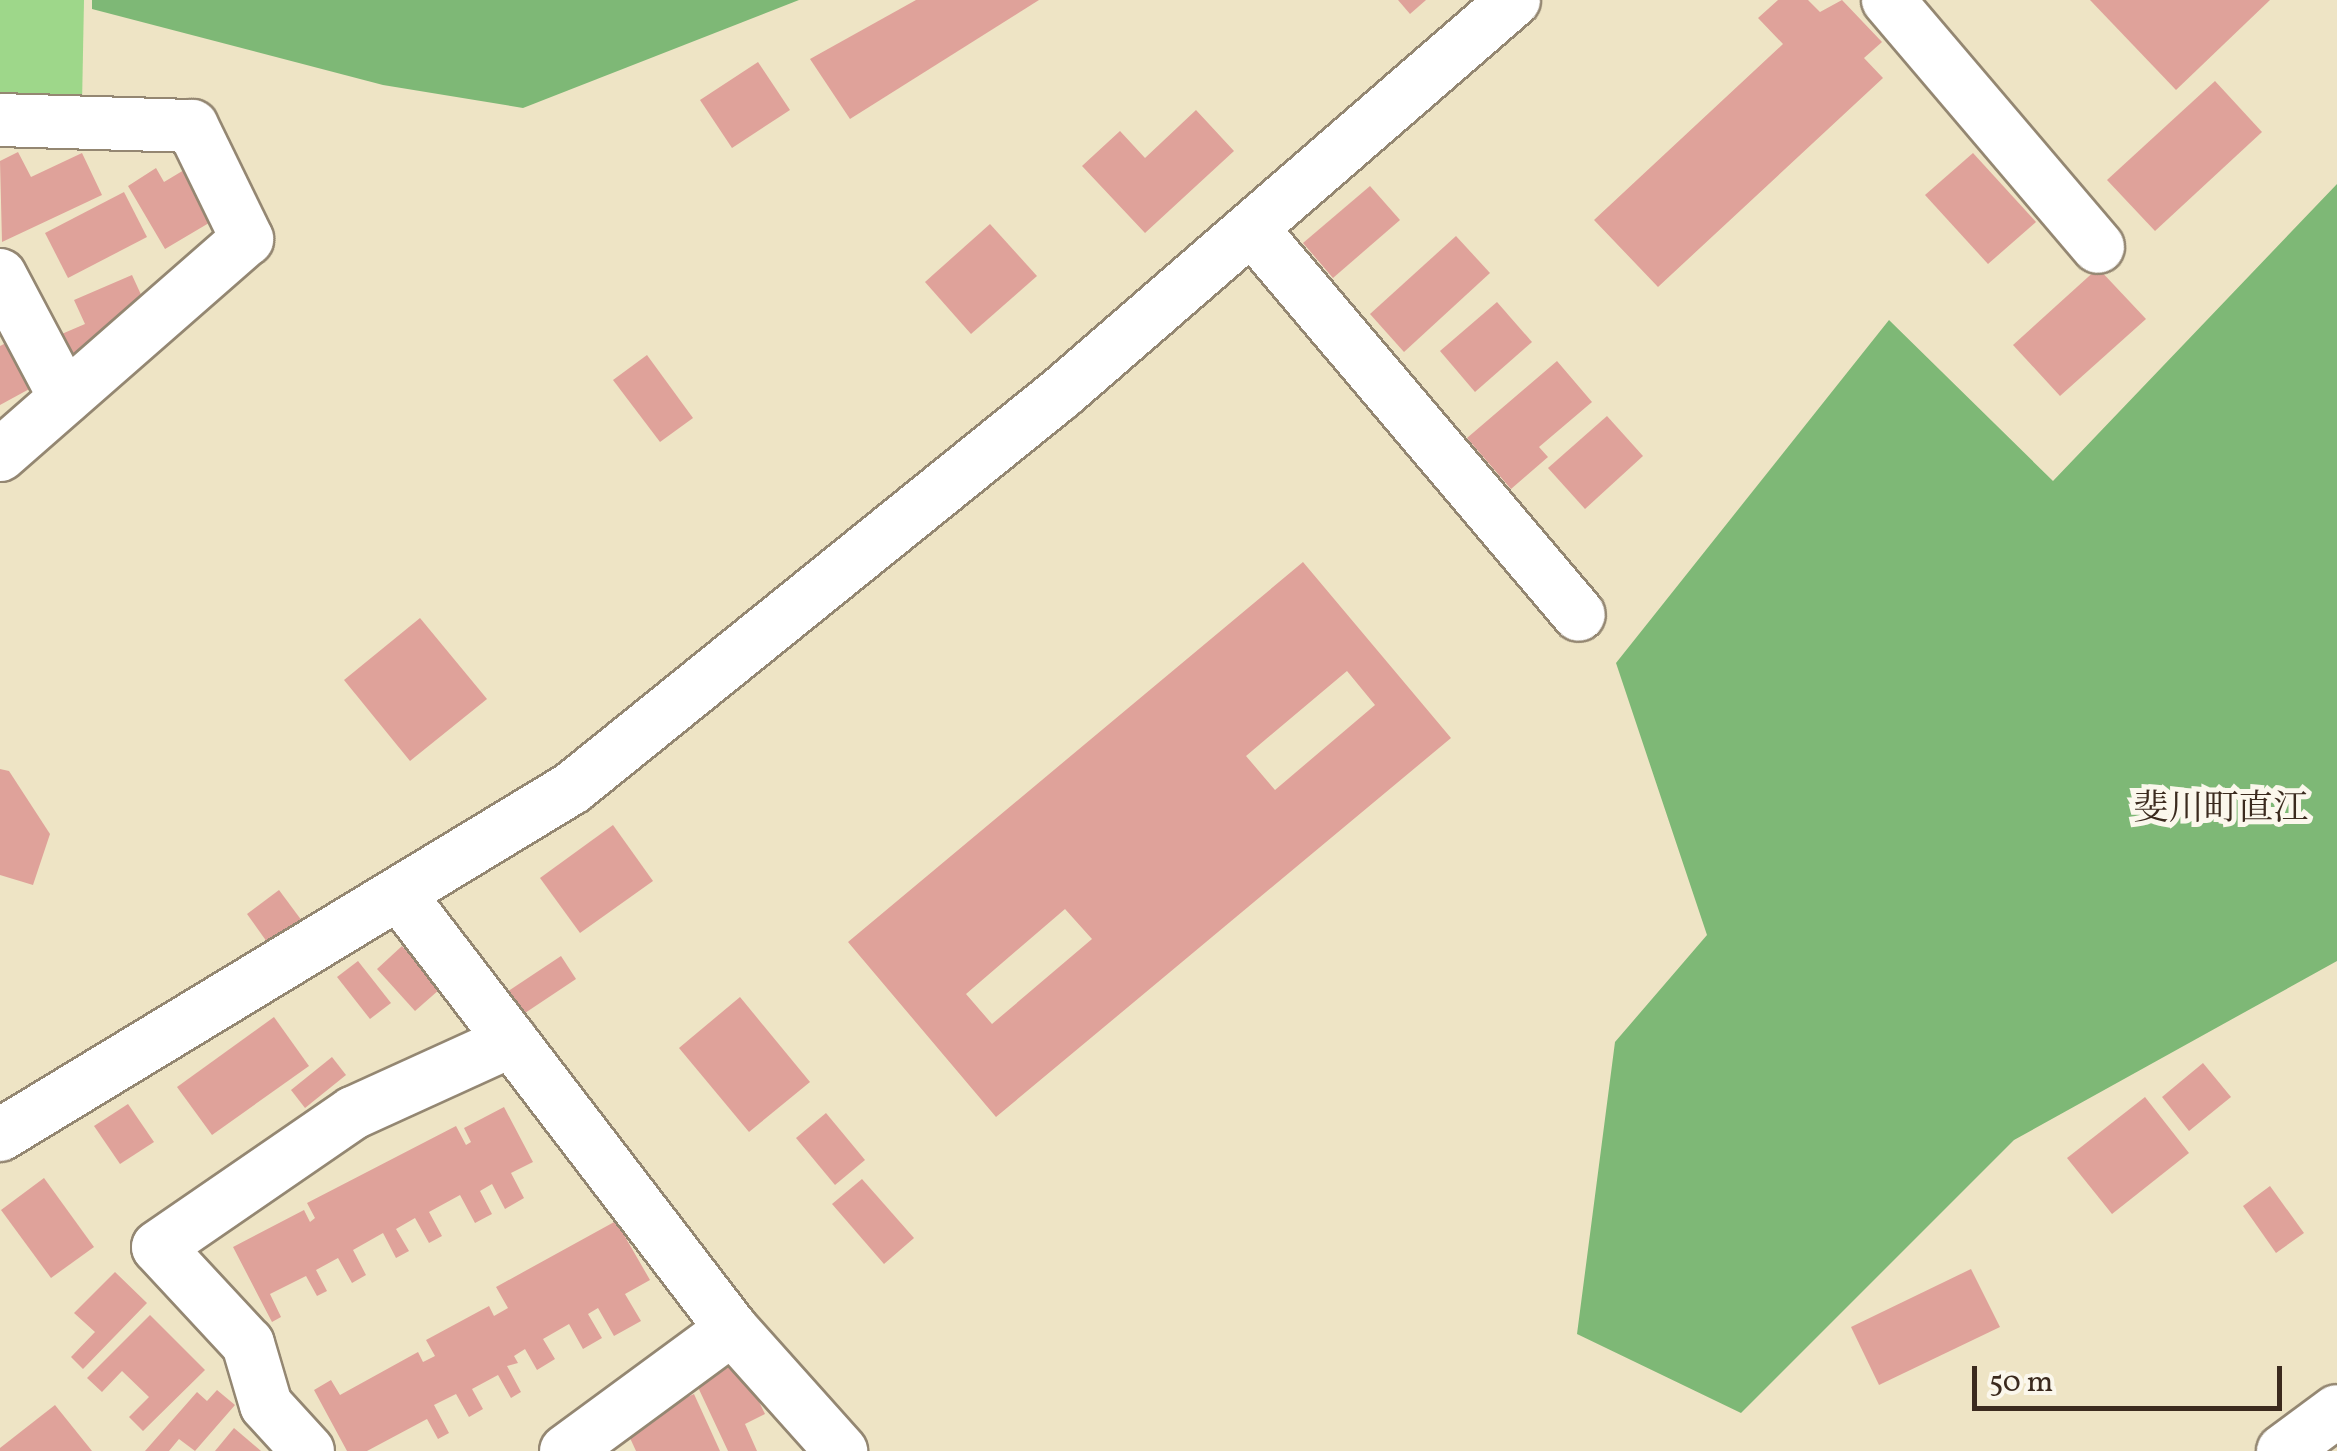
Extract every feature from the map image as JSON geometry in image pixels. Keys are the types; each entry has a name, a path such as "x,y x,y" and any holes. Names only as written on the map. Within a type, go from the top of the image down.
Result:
{"street":[{"path":"0,1135 572,788 1252,230 1514,0"},
{"path":"1888,0 2098,247"},
{"path":"0,120 192,126 247,239 0,455"},
{"path":"1252,230 1579,615"},
{"path":"0,275 65,398"},
{"path":"398,894 732,1330 841,1451"},
{"path":"308,1451 266,1405 248,1344 158,1247 353,1113 511,1041"},
{"path":"566,1451 732,1330"},
{"path":"2283,1451 2337,1411"}],"green space":[{"path":"0,0 84,0 82,104 0,101"},
{"path":"92,0 799,0 523,108 383,85 92,9"},
{"path":"2337,184 2337,961 2014,1140 1741,1413 1577,1334 1615,1042 1707,935 1616,663 1889,320 2053,481"}],"building":[{"path":"916,0 1039,0 850,119 810,59"},
{"path":"1398,0 1426,0 1410,14"},
{"path":"1778,0 1808,0 1820,12 1842,0 1882,42 1864,58 1883,78 1658,287 1594,220 1783,44 1758,18"},
{"path":"2090,0 2270,0 2176,90"},
{"path":"758,62 790,110 732,148 700,100"},
{"path":"2215,81 2262,132 2155,231 2107,180"},
{"path":"1196,110 1234,151 1145,233 1082,166 1120,131 1145,158"},
{"path":"18,152 31,177 82,153 102,195 2,242 0,161"},
{"path":"1973,153 2036,222 1988,264 1925,195"},
{"path":"156,168 164,182 184,170 214,220 165,249 128,186"},
{"path":"1370,186 1400,220 1333,278 1303,243"},
{"path":"124,192 147,237 68,278 45,233"},
{"path":"990,224 1037,276 971,334 925,282"},
{"path":"1456,236 1490,273 1404,352 1370,314"},
{"path":"2098,268 2146,319 2060,396 2013,345"},
{"path":"132,275 154,323 69,362 57,336 85,324 74,300"},
{"path":"1497,302 1532,342 1475,392 1440,351"},
{"path":"20,336 44,381 0,405 0,346"},
{"path":"647,355 693,418 660,442 613,380"},
{"path":"1557,361 1592,402 1539,447 1548,457 1511,489 1467,438"},
{"path":"1607,416 1643,456 1585,509 1548,468"},
{"path":"1303,562 1451,738 996,1117 848,942","holes":["1347,671 1375,705 1275,790 1246,756","1065,909 1092,939 992,1024 966,994"]},
{"path":"420,618 487,699 410,761 344,680"},
{"path":"0,769 9,771 50,834 33,885 0,875"},
{"path":"613,825 653,881 580,933 540,878"},
{"path":"279,890 305,925 272,949 247,914"},
{"path":"402,946 440,989 415,1011 377,969"},
{"path":"561,956 576,979 519,1017 504,994"},
{"path":"358,961 391,1003 370,1019 337,977"},
{"path":"740,997 810,1082 749,1132 679,1048"},
{"path":"274,1017 309,1066 212,1135 177,1087"},
{"path":"332,1057 346,1075 305,1108 291,1090"},
{"path":"2203,1063 2231,1097 2189,1131 2162,1097"},
{"path":"2145,1097 2189,1153 2112,1214 2067,1158"},
{"path":"128,1104 154,1142 120,1164 94,1126"},
{"path":"504,1107 533,1162 511,1173 524,1198 505,1209 492,1184 480,1191 492,1214 475,1223 460,1195 429,1212 442,1236 429,1243 415,1218 396,1229 409,1251 396,1258 383,1233 353,1250 366,1275 352,1283 338,1258 316,1270 327,1291 317,1296 306,1276 270,1294 281,1317 272,1322 233,1247 304,1210 310,1222 315,1218 307,1203 456,1126 466,1145 471,1142 464,1128"},
{"path":"826,1113 865,1160 835,1185 796,1138"},
{"path":"44,1178 94,1247 51,1278 1,1210"},
{"path":"862,1179 914,1238 884,1264 832,1204"},
{"path":"2270,1186 2304,1233 2276,1253 2243,1206"},
{"path":"616,1221 650,1280 625,1294 641,1321 614,1336 598,1308 588,1314 602,1338 583,1349 569,1324 543,1339 555,1359 537,1370 525,1349 514,1356 518,1363 507,1366 521,1392 511,1398 498,1375 472,1389 483,1409 469,1417 456,1394 434,1405 449,1433 438,1439 427,1419 367,1451 347,1451 314,1390 331,1380 340,1395 418,1352 423,1362 435,1356 426,1340 489,1306 494,1316 508,1308 496,1287"},
{"path":"1971,1269 2000,1327 1879,1385 1851,1327"},
{"path":"115,1272 147,1303 83,1369 71,1357 95,1332 74,1313"},
{"path":"150,1315 205,1370 143,1431 129,1417 149,1397 122,1371 102,1392 87,1378"},
{"path":"740,1362 765,1414 745,1424 757,1451 728,1451 696,1383"},
{"path":"217,1390 235,1405 195,1451 179,1439 169,1451 145,1451 197,1392 207,1401"},
{"path":"694,1394 720,1451 636,1451 624,1425"},
{"path":"55,1405 92,1451 0,1451 0,1448"},
{"path":"234,1428 261,1451 215,1451"}],"district":[{"name":"斐川町直江","path":"2221,810"}]}
